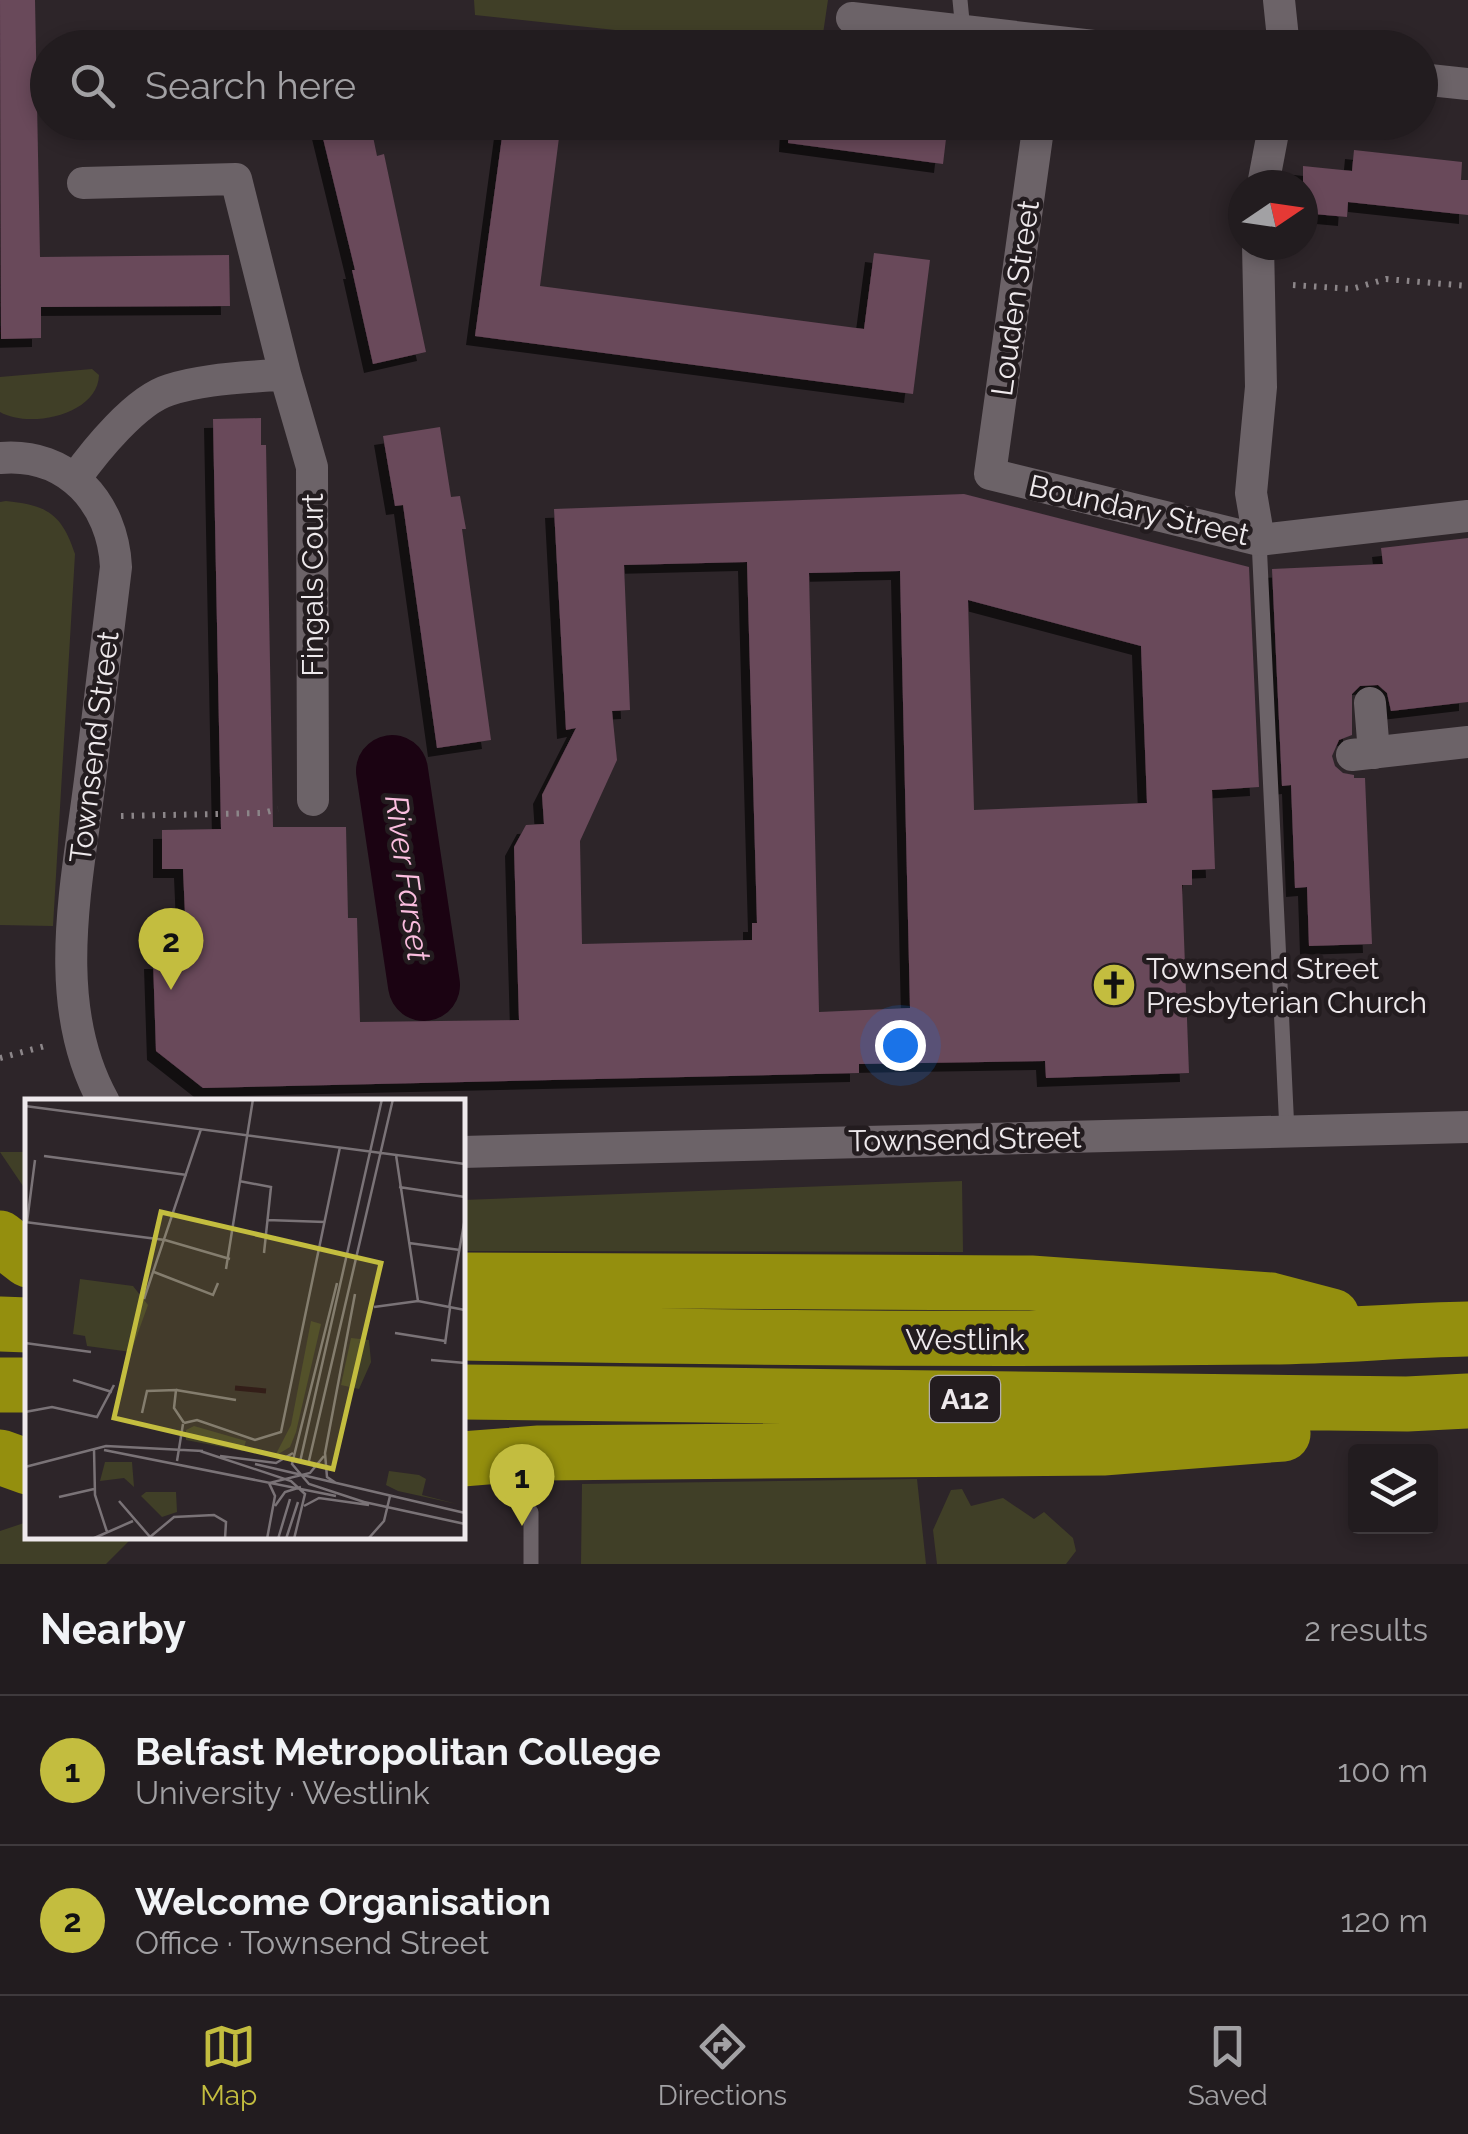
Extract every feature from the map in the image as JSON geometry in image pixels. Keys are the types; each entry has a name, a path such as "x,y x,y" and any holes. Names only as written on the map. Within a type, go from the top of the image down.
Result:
{"highway":[{"path":"0,1238 25,1258"},
{"path":"0,1276 25,1277"},
{"path":"465,1280 1031,1283 1271,1300 1383,1330"},
{"path":"0,1324 25,1325"},
{"name":"Westlink","path":"465,1333 849,1340 1270,1337 1468,1329"},
{"path":"0,1384 25,1385"},
{"name":"Westlink","path":"465,1392 1468,1402"},
{"path":"465,1459 540,1453 1103,1448 1311,1432 1406,1404"},
{"path":"0,1457 25,1466"},
{"path":"0,1500 25,1496"}],"street":[{"path":"1279,0 1282,30"},
{"path":"852,18 961,16 1004,30"},
{"path":"1438,81 1468,84"},
{"name":"Louden Street","path":"990,474 1036,140"},
{"path":"1266,170 1272,140"},
{"name":"Fingals Court","path":"83,183 236,179 312,467 313,800"},
{"path":"1258,260 1261,387 1251,493 1260,540"},
{"path":"74,479 135,412 165,390 285,374"},
{"name":"Townsend Street","path":"0,458 16,457 46,464 74,479 107,518 115,542 116,567 72,918 72,988 80,1037 91,1078 102,1099"},
{"name":"Boundary Street","path":"990,474 1260,540 1468,516"},
{"path":"1370,703 1363,754 1468,742"},
{"name":"Townsend Street","path":"465,1152 1468,1128"}],"lane":[{"path":"1260,540 1286,1132"},
{"path":"531,1512 531,1564"}],"path":[{"path":"1257,282 1352,289 1386,279 1468,286"},
{"path":"85,817 262,813 313,800"},
{"path":"0,1058 80,1037"}],"shaded area":[{"path":"474,0 828,0 824,30 615,30 475,15"},
{"path":"92,369 99,375 96,389 75,409 28,419 0,412 0,377"},
{"path":"0,502 32,505 51,514 64,529 75,554 53,926 0,925"},
{"path":"0,1152 25,1152 25,1189"},
{"path":"962,1181 963,1252 465,1251 465,1200"},
{"path":"917,1479 926,1564 581,1564 582,1484"},
{"path":"962,1489 971,1506 1003,1498 1034,1519 1044,1512 1073,1538 1076,1551 1066,1564 937,1564 933,1530 951,1490"},
{"path":"25,1523 25,1539 131,1539 106,1564 0,1564 0,1531"}],"building":[{"path":"0,0 35,0 36,30 30,30 30,140 38,140 40,257 229,255 230,306 41,307 41,338 1,339"},
{"path":"323,140 374,140 377,156 384,154 426,352 373,364"},
{"path":"502,140 559,140 540,286 864,329 874,253 930,260 913,394 475,336"},
{"path":"788,140 946,140 943,164"},
{"path":"1354,150 1462,162 1461,180 1468,180 1468,215 1348,202 1347,217 1318,214 1318,170 1303,170 1303,166 1352,171"},
{"path":"261,418 261,445 266,445 273,827 346,827 348,918 357,918 360,1022 519,1020 514,847 526,825 544,824 542,795 576,728 566,730 554,509 964,494 1249,567 1259,787 1212,790 1215,869 1192,870 1192,885 1182,885 1189,1073 1046,1078 1045,1061 859,1064 859,1073 203,1088 156,1051 153,960 187,960 183,869 162,869 162,830 221,829 213,419","holes":["747,562 757,923 752,923 752,940 582,944 580,841 617,760 612,711 630,710 624,565","900,571 910,1008 819,1012 809,573","968,600 1141,646 1147,803 974,810"]},
{"path":"440,427 451,497 460,496 466,529 462,529 491,740 437,748 403,505 395,506 383,436"},
{"path":"1468,538 1468,702 1391,711 1387,693 1378,685 1360,686 1352,694 1352,735 1339,740 1332,756 1343,773 1365,778 1372,944 1309,946 1307,887 1295,888 1291,785 1282,786 1272,569 1383,564 1381,548"}],"waterway":[{"name":"River Farset","path":"392,771 424,985"}],"place":[{"name":"Townsend Street Presbyterian Church","path":"1114,985"},
{"name":"Welcome Organisation","path":"171,990"},
{"name":"Belfast Metropolitan College","path":"522,1526"}]}
